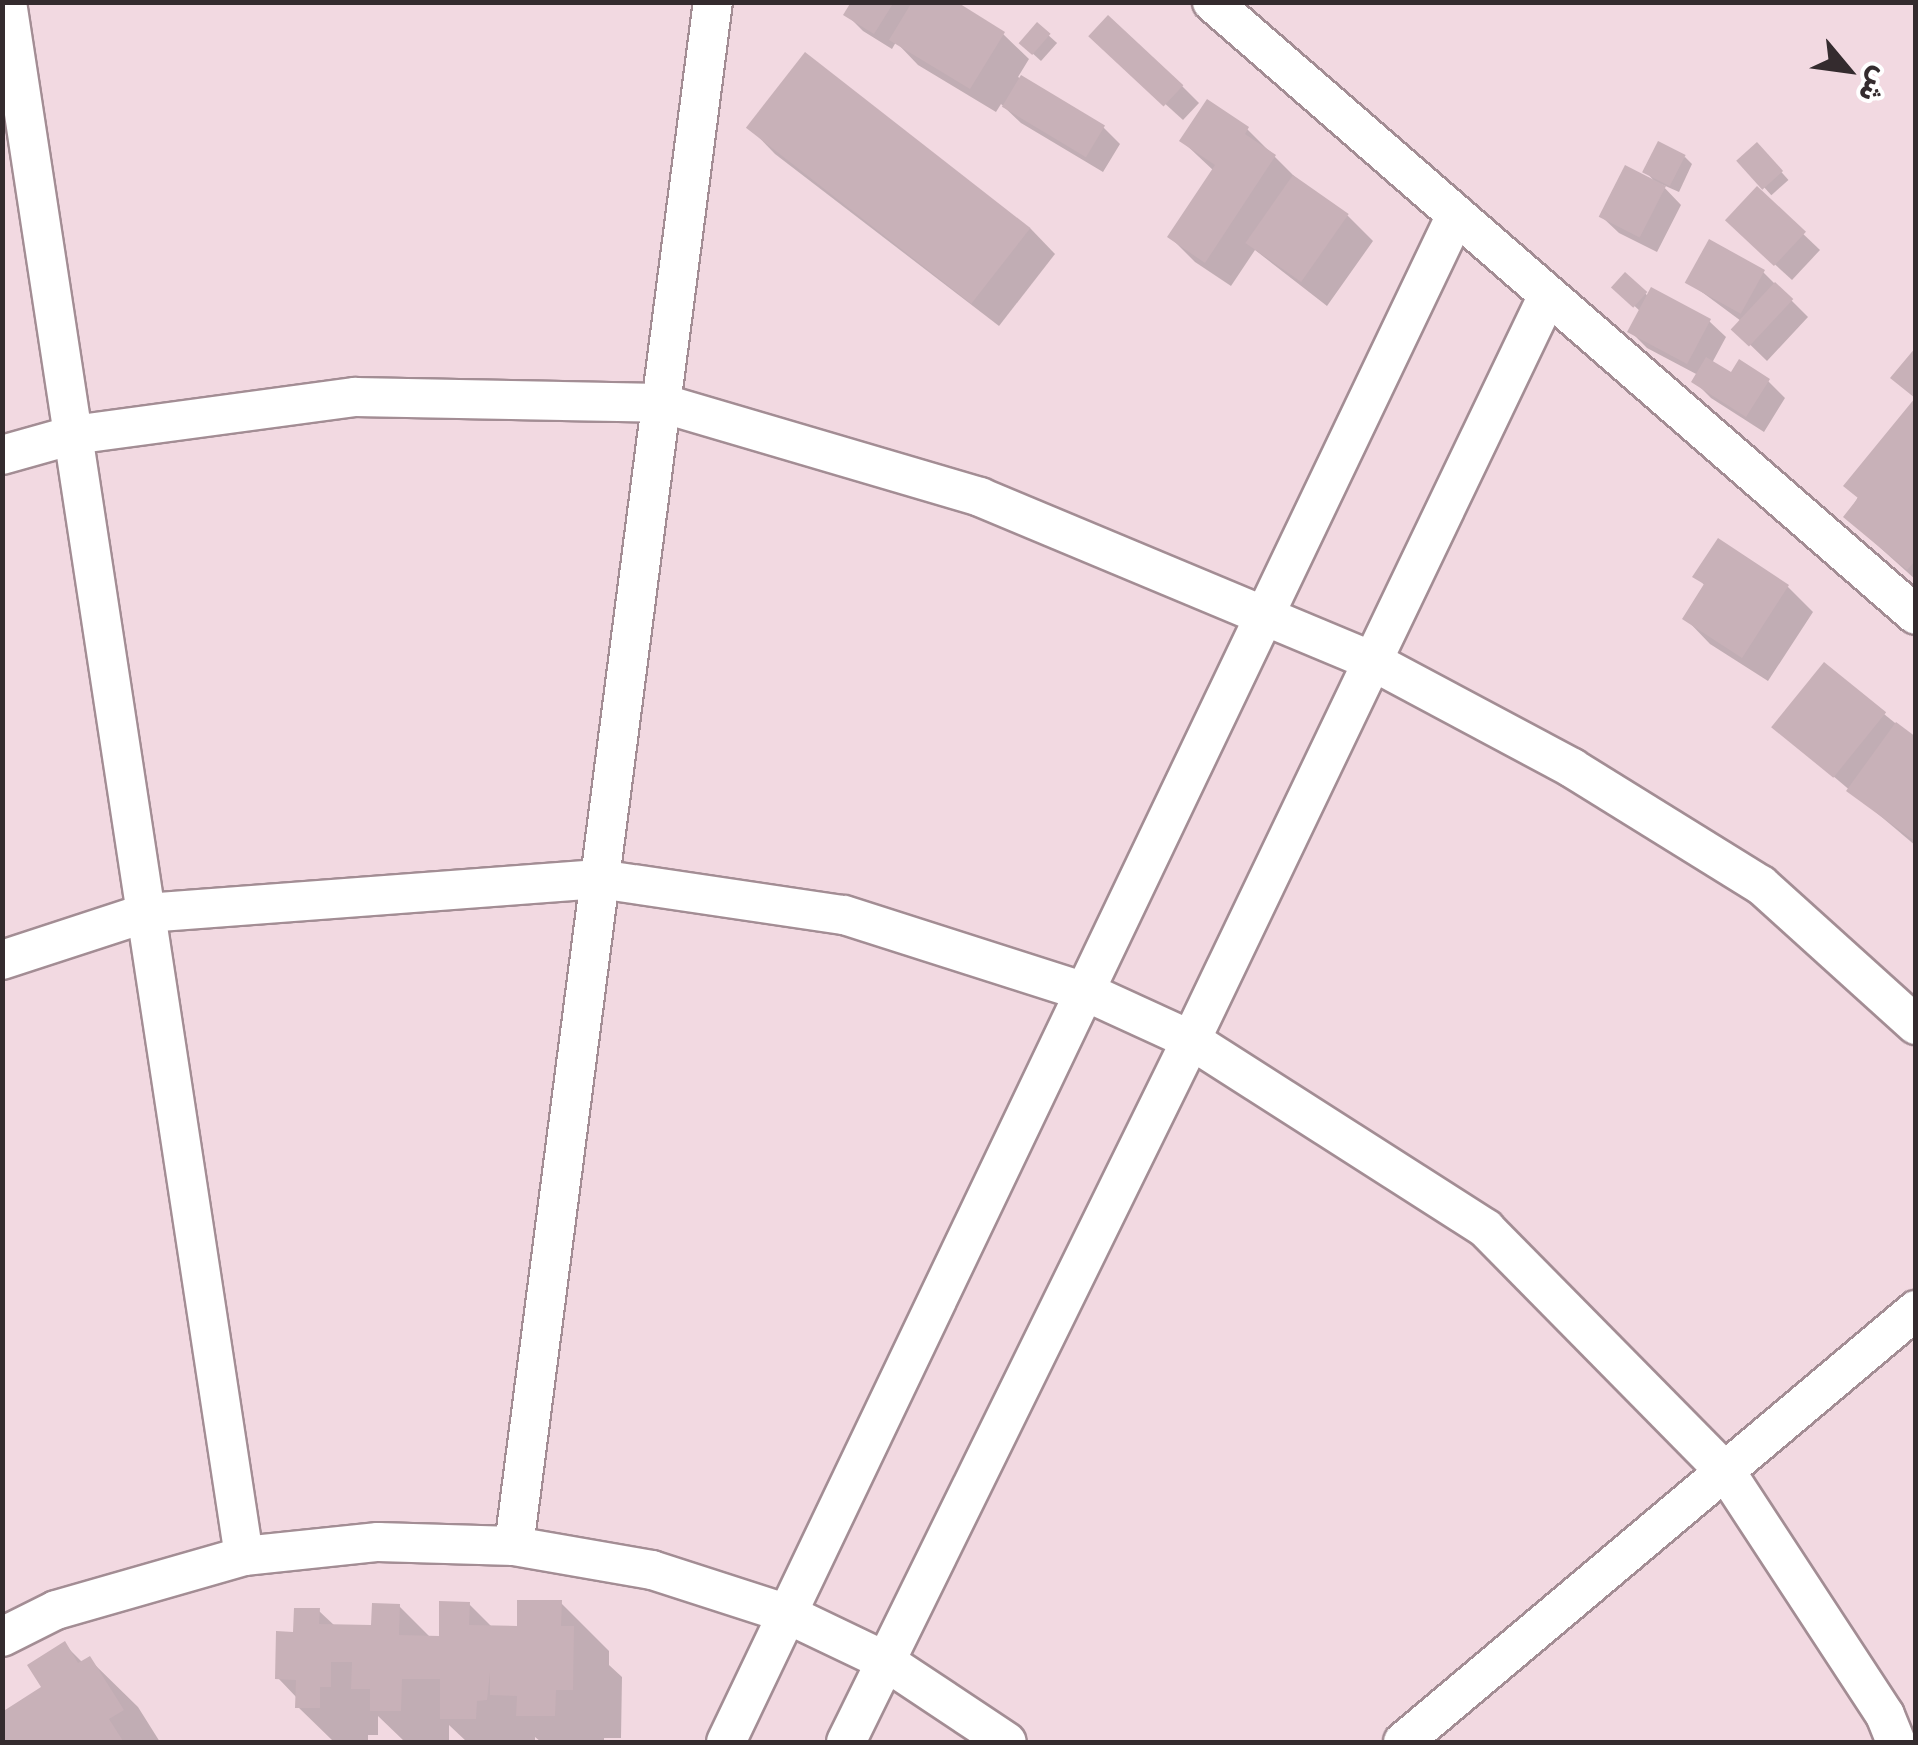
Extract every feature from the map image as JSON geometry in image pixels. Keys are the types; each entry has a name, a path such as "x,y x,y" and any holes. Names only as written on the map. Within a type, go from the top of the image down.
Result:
{"street":[{"path":"7,2 244,1556"},
{"path":"514,1546 713,2"},
{"path":"1212,2 1916,615"},
{"path":"726,1742 1456,215"},
{"path":"846,1742 1192,1040 1548,294"},
{"path":"2,455 72,435 356,397 661,403 980,497 1267,613 1372,660 1572,768 1761,886 1916,1025"},
{"path":"2,960 146,913 599,879 844,916 1086,992 1192,1040 1486,1229 1726,1472 1885,1715 1896,1742"},
{"path":"1403,1742 1916,1310"},
{"path":"2,1637 56,1610 244,1556 378,1542 514,1546 652,1570 785,1614 885,1662 1007,1742"}],"building":[{"path":"851,2 894,2 874,34 843,15"},
{"path":"912,2 957,2 1005,32 970,89 889,40"},
{"path":"1108,15 1183,85 1164,106 1088,36"},
{"path":"1037,22 1051,34 1032,55 1019,43"},
{"path":"805,52 1030,228 971,304 746,128"},
{"path":"1021,75 1105,125 1086,157 1002,107"},
{"path":"1207,99 1249,127 1245,134 1276,155 1205,263 1167,237 1215,165 1179,141"},
{"path":"1658,141 1686,155 1670,186 1642,172"},
{"path":"1757,142 1783,171 1762,190 1736,161"},
{"path":"1625,165 1666,186 1640,238 1599,217"},
{"path":"1293,175 1349,214 1301,282 1245,243"},
{"path":"1757,186 1806,232 1774,266 1725,220"},
{"path":"1709,239 1765,270 1741,314 1685,283"},
{"path":"1625,272 1647,292 1633,308 1611,288"},
{"path":"1775,282 1793,299 1749,347 1731,330"},
{"path":"1651,287 1711,319 1687,364 1627,332"},
{"path":"1916,347 1916,560 1907,570 1843,517 1858,498 1843,486 1915,398 1890,378"},
{"path":"1706,357 1731,372 1739,359 1770,379 1746,417 1691,382"},
{"path":"1718,538 1789,585 1742,658 1682,619 1704,584 1692,577"},
{"path":"1824,662 1886,712 1833,778 1771,727"},
{"path":"1896,722 1916,737 1916,842 1846,791"},
{"path":"517,1600 562,1600 561,1626 574,1626 573,1690 556,1690 555,1716 516,1716 517,1696 490,1695 490,1672 487,1700 477,1701 476,1719 440,1719 440,1679 402,1679 401,1711 370,1711 370,1689 351,1689 352,1662 331,1662 331,1687 320,1687 320,1708 295,1708 296,1680 275,1679 276,1631 293,1632 294,1608 320,1608 319,1624 371,1625 372,1603 400,1604 399,1635 439,1636 439,1601 470,1602 469,1625 517,1626"},
{"path":"65,1641 78,1663 90,1656 124,1710 109,1719 123,1741 2,1742 2,1712 41,1687 27,1665"}]}
